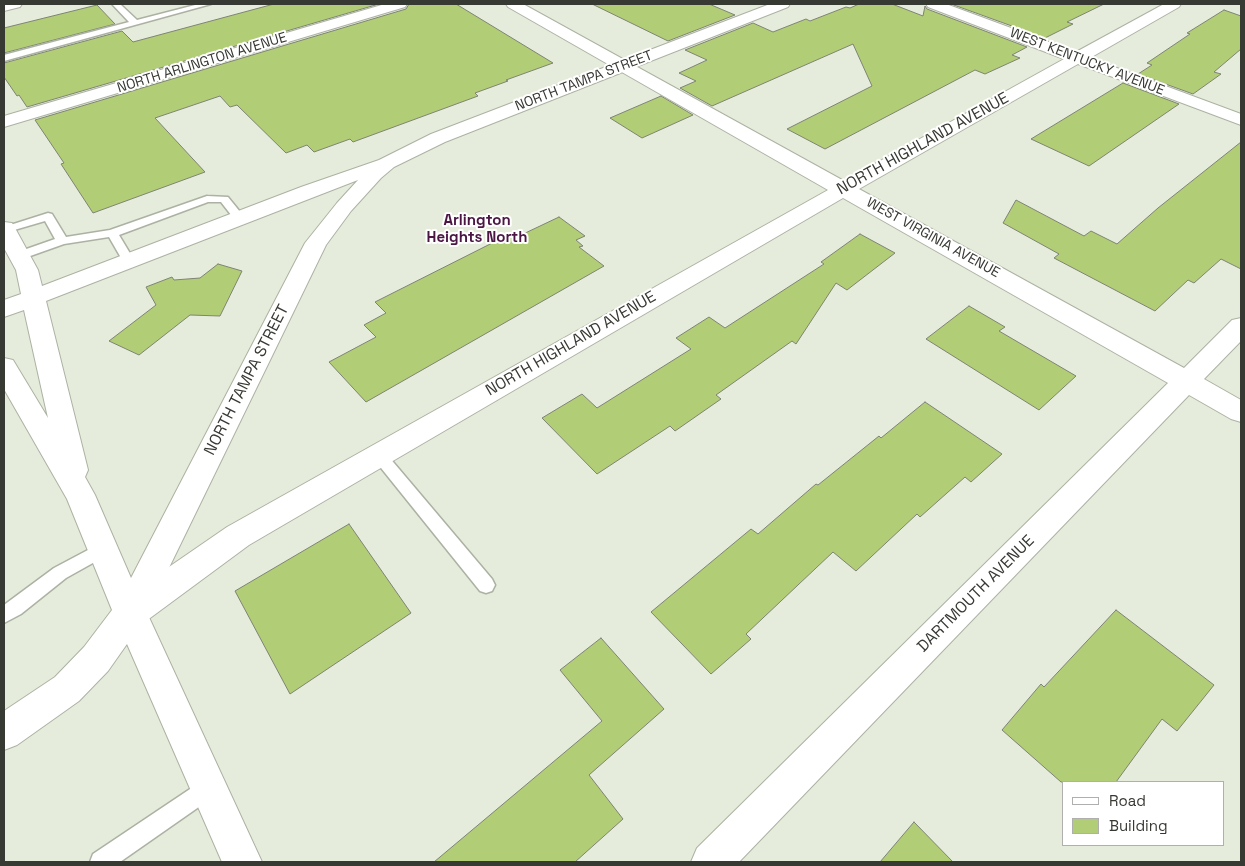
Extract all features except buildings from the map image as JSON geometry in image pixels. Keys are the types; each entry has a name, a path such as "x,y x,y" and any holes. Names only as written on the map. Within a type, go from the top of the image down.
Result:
{"street":[{"path":"4,7 15,4"},
{"name":"NORTH ARLINGTON AVENUE","path":"4,122 400,4"},
{"name":"WEST VIRGINIA AVENUE","path":"512,4 1241,412"},
{"name":"NORTH TAMPA STREET","path":"4,309 128,260 387,163 438,138 783,4"},
{"name":"WEST KENTUCKY AVENUE","path":"933,4 1241,120"},
{"name":"NORTH HIGHLAND AVENUE","path":"4,732 67,689 96,660 130,613 238,536 378,454 844,189 1174,4"},
{"name":"NORTH TAMPA STREET","path":"130,613 316,243 356,193 387,163"},
{"path":"4,229 27,270 80,495"},
{"name":"DARTMOUTH AVENUE","path":"711,862 1241,326"},
{"path":"6,375 80,495 130,613 242,862"}],"lane":[{"path":"116,4 135,23"},
{"path":"4,58 207,4"},
{"path":"20,256 62,241 112,233 207,199 224,199 239,218"},
{"path":"4,229 48,216 62,241"},
{"path":"112,233 128,260"},
{"path":"378,454 486,585"},
{"path":"4,615 60,573 103,549"},
{"path":"101,862 209,788"}],"district":[{"name":"Arlington Heights North","path":"477,230"}]}
